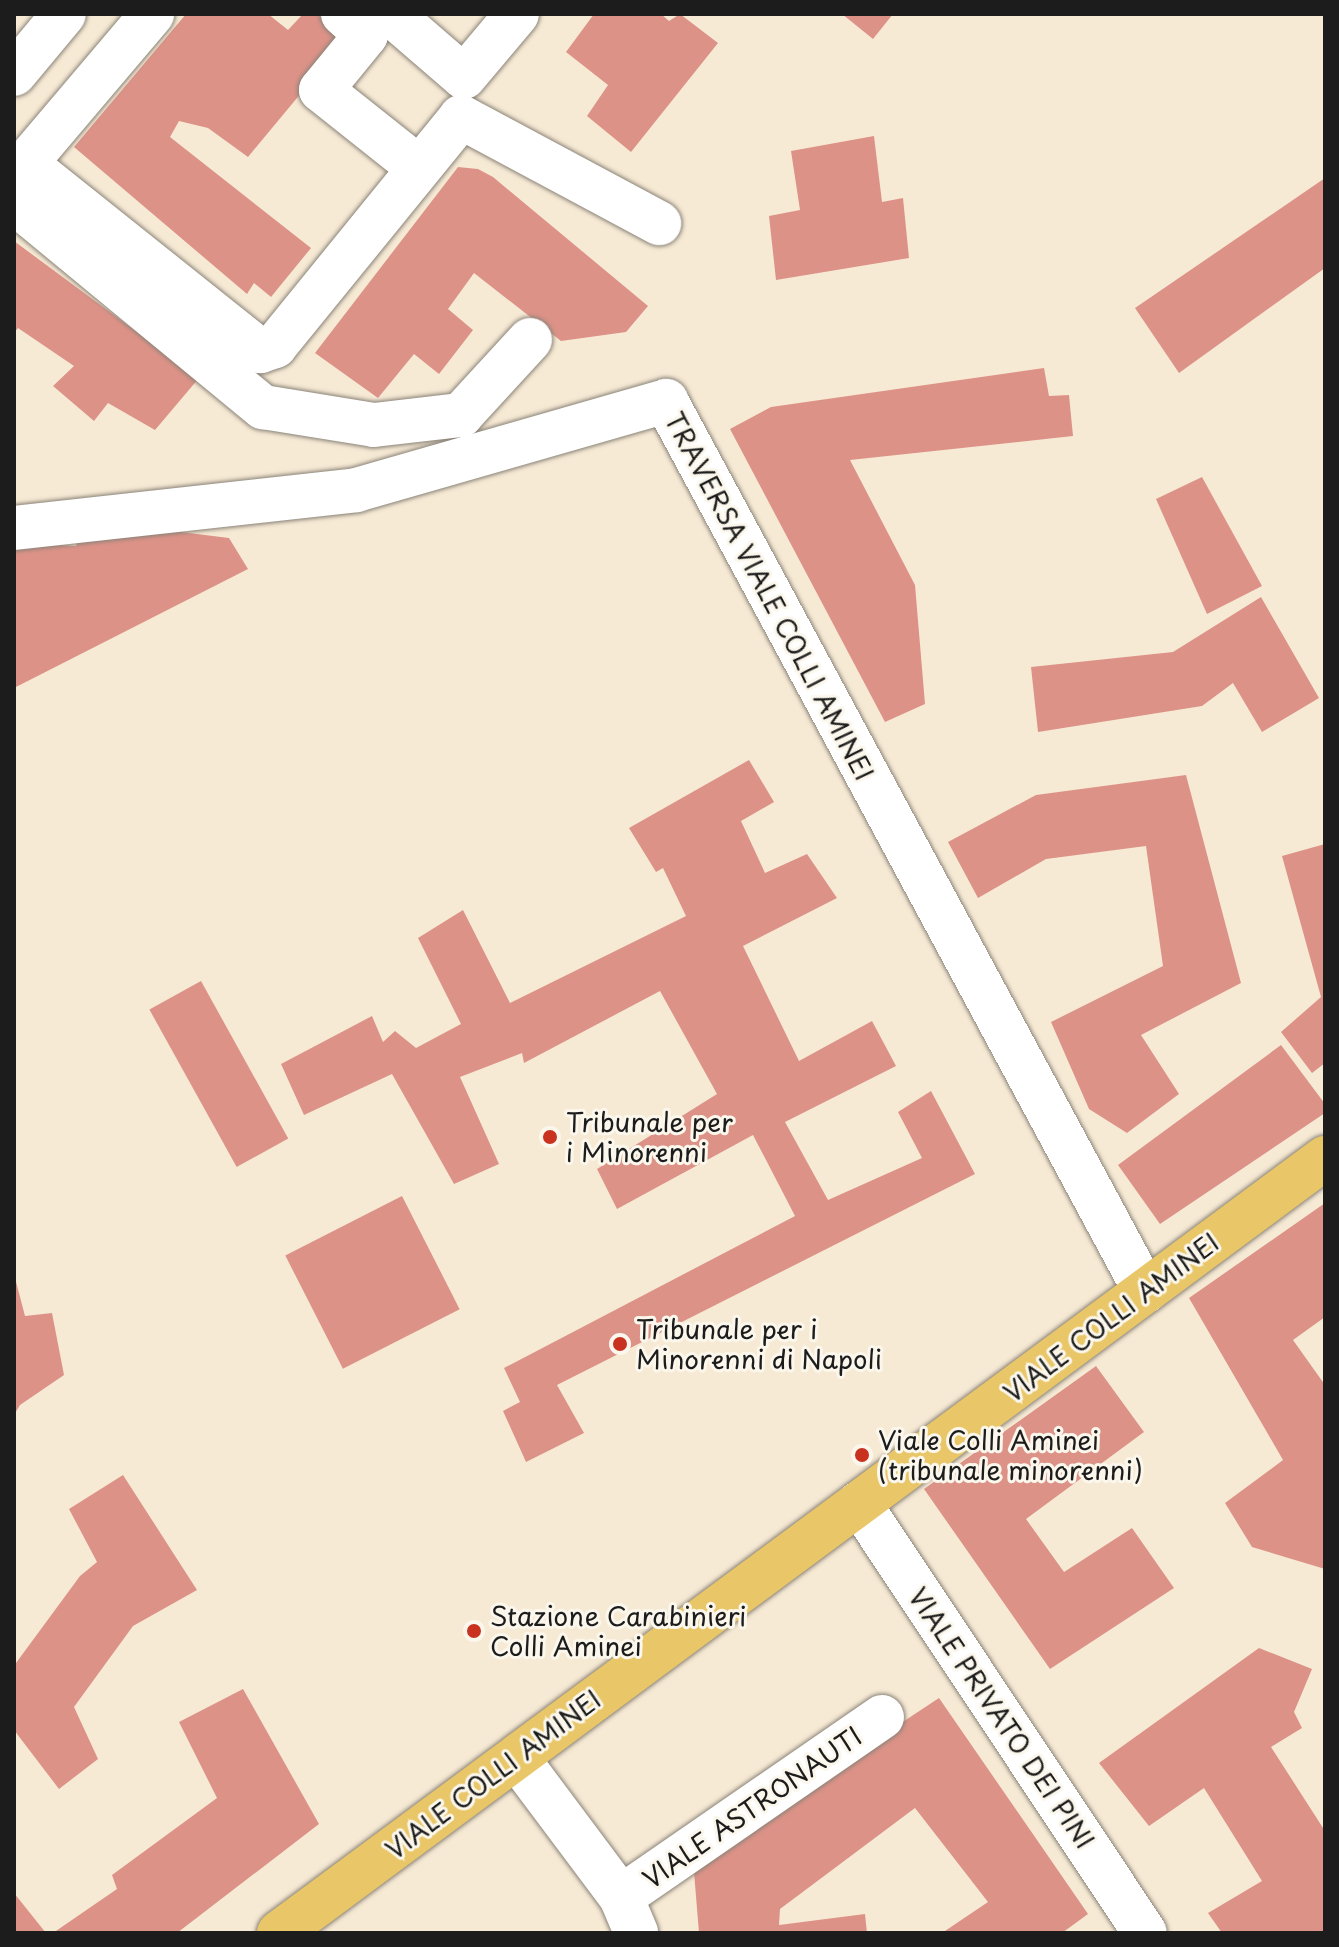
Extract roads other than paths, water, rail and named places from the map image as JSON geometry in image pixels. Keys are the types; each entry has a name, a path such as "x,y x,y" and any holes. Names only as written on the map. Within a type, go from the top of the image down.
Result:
{"main road":[{"name":"VIALE COLLI AMINEI","path":"279,1933 1325,1158"}],"street":[{"path":"18,181 152,14"},
{"path":"343,14 366,35 321,90 419,168"},
{"path":"391,14 464,77 517,14"},
{"path":"14,74 41,28"},
{"path":"18,181 260,351 275,346 461,117 659,223"},
{"path":"18,181 263,407 374,425 461,415 530,340"},
{"name":"TRAVERSA VIALE COLLI AMINEI","path":"14,528 356,490 666,401 1145,1291"},
{"name":"VIALE PRIVATO DEI PINI","path":"859,1503 1145,1933"},
{"name":"VIALE ASTRONAUTI","path":"628,1915 882,1717"},
{"path":"517,1758 628,1915"}],"place":[{"name":"Tribunale per i Minorenni","path":"550,1137"},
{"name":"Tribunale per i Minorenni di Napoli","path":"620,1344"},
{"name":"Viale Colli Aminei (tribunale minorenni)","path":"862,1455"},
{"name":"Stazione Carabinieri Colli Aminei","path":"474,1631"}]}
